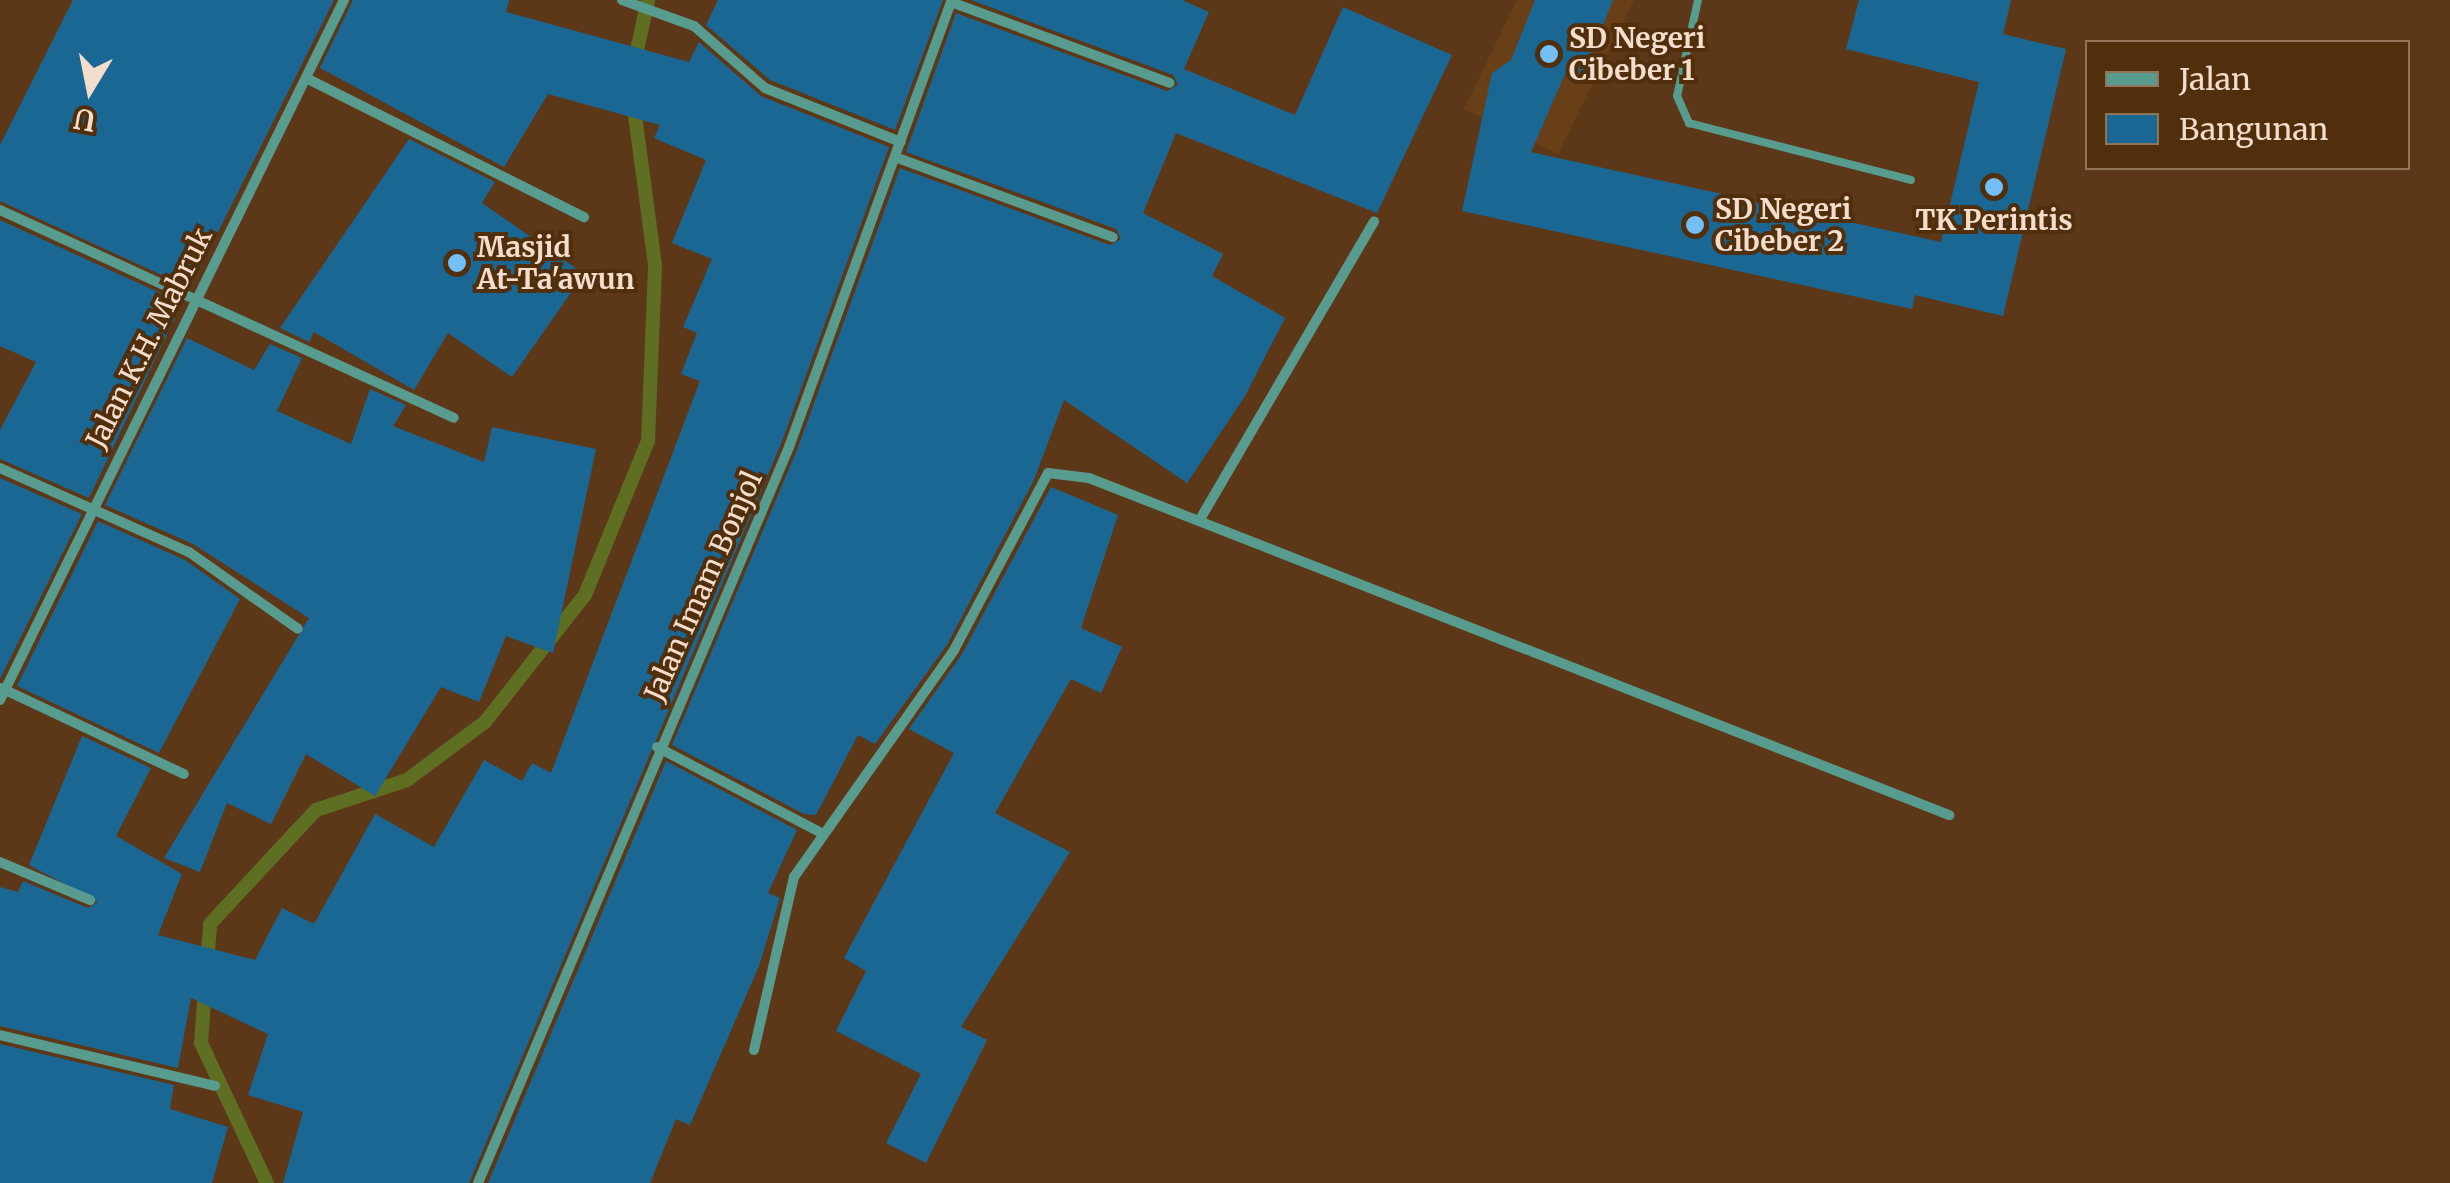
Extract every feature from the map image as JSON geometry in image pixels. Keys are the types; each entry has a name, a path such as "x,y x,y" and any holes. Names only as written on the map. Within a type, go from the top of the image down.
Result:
{"street":[{"name":"Jalan K.H. Mabruk","path":"1,692 344,0"},
{"path":"622,0 694,26 765,88 902,142"},
{"path":"951,1 1170,83"},
{"name":"Jalan Imam Bonjol","path":"478,1183 657,747 789,447 951,1"},
{"path":"306,78 584,216"},
{"path":"895,157 1113,237"},
{"path":"0,210 192,304 454,418"},
{"path":"1199,520 1374,221"},
{"path":"0,468 189,552 298,629"},
{"path":"754,1050 782,917 818,831 954,650 1048,474 1090,478 1948,815"},
{"path":"1,692 184,774"},
{"path":"657,747 818,831"},
{"path":"0,862 90,900"},
{"path":"0,1035 215,1086"}],"lane":[{"path":"1698,0 1677,96 1689,123 1911,180"}],"shaded area":[{"name":"SD Negeri Cibeber 1","path":"1517,0 1634,0 1558,154 1464,109"}],"building":[{"path":"73,0 334,0 190,288 0,201 0,145"},
{"path":"353,0 509,0 506,12 689,62 699,42 761,96 889,147 781,444 469,1183 283,1183 303,1112 248,1095 268,1034 191,998 178,1068 0,1026 0,887 18,892 23,881 88,908 98,902 29,865 82,736 151,768 116,836 182,874 158,935 255,960 282,908 314,924 375,814 434,847 484,760 522,781 532,763 551,773 700,381 681,374 697,333 683,327 712,259 672,243 706,160 654,138 660,125 548,94 504,167 320,68"},
{"path":"718,0 943,0 895,130 770,80 706,25"},
{"path":"971,0 1182,0 1209,12 1184,69 1295,115 1343,7 1452,55 1377,213 1176,133 1143,213 1223,254 1212,276 1285,318 1245,396 1187,483 1064,400 1034,480 947,645 875,744 858,735 816,815 804,814 672,745 797,450 900,168 1110,245 1121,239 1116,229 906,152 956,13 1167,91 1178,85 1173,75"},
{"path":"1535,0 1613,0 1581,80 1565,74 1531,152 1941,242 1979,82 1846,49 1859,0 2011,0 2003,34 2066,49 2003,316 1915,295 1912,309 1462,211 1492,73 1511,60"},
{"name":"Masjid At-Ta'awun","path":"409,139 495,182 482,203 584,274 512,377 448,333 414,390 314,332 309,342 280,328"},
{"path":"0,220 182,303 89,498 0,459 0,430 36,362 0,346"},
{"path":"187,338 254,370 270,344 302,358 277,411 351,444 370,389 406,405 393,426 484,462 492,427 596,449 553,653 506,636 479,702 441,687 375,796 306,754 271,824 227,803 200,872 164,858 309,618 193,544 105,505"},
{"path":"0,478 82,514 0,679"},
{"path":"1051,487 1118,515 1081,628 1122,647 1101,693 1071,679 995,813 1070,852 961,1027 987,1040 926,1163 886,1143 921,1074 836,1031 866,971 844,958 954,753 909,729 962,654"},
{"path":"98,521 185,560 240,599 159,753 17,686"},
{"path":"666,761 797,830 768,893 780,898 759,966 690,1125 676,1119 650,1183 488,1183"},
{"path":"0,1044 174,1085 170,1109 228,1127 212,1183 0,1183"}],"waterway":[{"path":"634,64 648,0"},
{"path":"207,962 210,924 316,810 407,780 485,722 585,595 648,441 655,265 633,100"},
{"path":"205,989 201,1043 267,1183"}],"place":[{"name":"SD Negeri Cibeber 1","path":"1549,54"},
{"name":"TK Perintis","path":"1994,187"},
{"name":"SD Negeri Cibeber 2","path":"1695,225"},
{"name":"Masjid At-Ta'awun","path":"457,263"}]}
